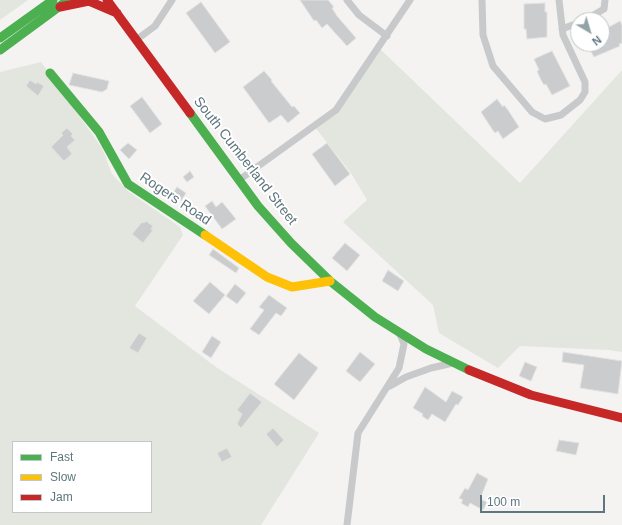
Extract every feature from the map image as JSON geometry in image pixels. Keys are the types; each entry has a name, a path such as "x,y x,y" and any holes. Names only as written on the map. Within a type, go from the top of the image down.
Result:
{"main road":[{"path":"0,38 53,3 68,0"},
{"name":"South Cumberland Street","path":"107,0 239,180 273,223 330,281 375,317 426,349 481,376 531,395 622,418"},
{"path":"0,50 53,3 88,1 117,13"},
{"name":"Rogers Road","path":"50,73 99,132 128,184 267,277 292,287 330,281"}],"street":[{"path":"136,40 155,26 172,0"},
{"path":"347,0 359,15 387,36"},
{"path":"239,180 336,110 410,0"},
{"path":"482,0 483,35 493,66 532,112 545,119 561,115 580,100 585,92 585,82 563,35 559,0"},
{"path":"599,12 604,9 605,0"},
{"path":"562,29 570,26"},
{"path":"347,525 358,433 399,368 403,349 403,340 399,332"},
{"path":"388,387 406,377 431,368 454,363"}],"shaded area":[{"path":"0,0 28,0 0,20"},
{"path":"379,48 520,183 622,70 622,352 520,346 498,368 439,333 433,305 343,222 367,200 351,173 314,126 336,110"},
{"path":"41,62 102,148 112,174 129,192 180,227 183,235 135,306 216,367 319,433 261,525 0,525 0,72"}],"building":[{"path":"300,0 328,0 334,7 332,8 337,16 356,38 347,46 327,24 322,28 316,20 314,21"},
{"path":"201,2 230,42 215,53 186,13"},
{"path":"545,3 545,12 547,12 547,37 527,39 526,29 524,29 524,4"},
{"path":"620,21 622,25 622,43 619,44 620,46 610,50 610,26"},
{"path":"552,51 570,86 552,95 546,84 544,85 541,80 537,71 539,70 534,59"},
{"path":"591,52 606,52 594,57"},
{"path":"264,71 292,107 294,106 300,113 288,123 281,115 269,123 243,87"},
{"path":"73,73 109,81 107,89 102,92 69,85"},
{"path":"30,80 36,84 37,82 44,86 38,96 26,86"},
{"path":"142,97 162,124 150,133 130,106"},
{"path":"497,99 503,107 504,105 508,110 519,127 503,139 498,131 495,133 481,112"},
{"path":"67,128 73,134 71,136 75,140 67,147 72,154 64,161 51,147 63,135 61,133"},
{"path":"128,143 137,150 129,159 120,150"},
{"path":"327,143 350,174 335,186 312,154"},
{"path":"190,171 194,177 187,182 183,177"},
{"path":"177,187 186,193 181,201 180,200 178,202 172,199 173,197 171,196"},
{"path":"212,201 216,207 222,202 236,219 222,229 205,206"},
{"path":"146,221 153,226 151,229 153,230 143,243 132,234 142,222 144,223"},
{"path":"345,243 360,255 347,271 332,258"},
{"path":"213,249 239,268 236,273 209,255"},
{"path":"388,270 404,281 398,291 382,281"},
{"path":"210,282 225,295 209,314 193,301"},
{"path":"235,284 246,293 237,304 226,296"},
{"path":"269,295 287,308 281,316 276,313 259,335 250,329 264,310 259,307"},
{"path":"139,333 147,338 138,353 129,348"},
{"path":"212,336 221,342 211,358 202,352"},
{"path":"360,352 375,364 360,382 346,371"},
{"path":"563,352 622,361 618,394 580,388 584,365 562,362"},
{"path":"299,353 318,368 294,400 274,384"},
{"path":"525,362 537,367 531,381 519,376"},
{"path":"425,387 446,402 452,391 463,397 458,405 456,404 445,422 432,414 428,420 422,416 423,414 413,408"},
{"path":"250,393 262,402 241,428 237,424 242,414 237,410"},
{"path":"273,428 284,440 277,447 266,434"},
{"path":"559,440 579,443 576,455 556,451"},
{"path":"227,448 232,457 222,462 217,453"},
{"path":"477,473 488,479 480,499 487,502 483,510 470,503 468,507 461,503 463,500 459,498 465,488 468,490"}],"traffic: fast":[{"path":"0,38 53,0"},
{"path":"0,50 68,0"},
{"path":"50,73 99,132 128,184 205,235"},
{"path":"190,113 258,206 291,243 330,281 375,317 426,349 469,370"}],"traffic: slow":[{"path":"205,235 267,277 292,287 330,281"}],"traffic: jam":[{"path":"107,0 190,113"},
{"path":"60,7 89,1 117,13"},
{"path":"469,370 531,395 622,418"}]}
